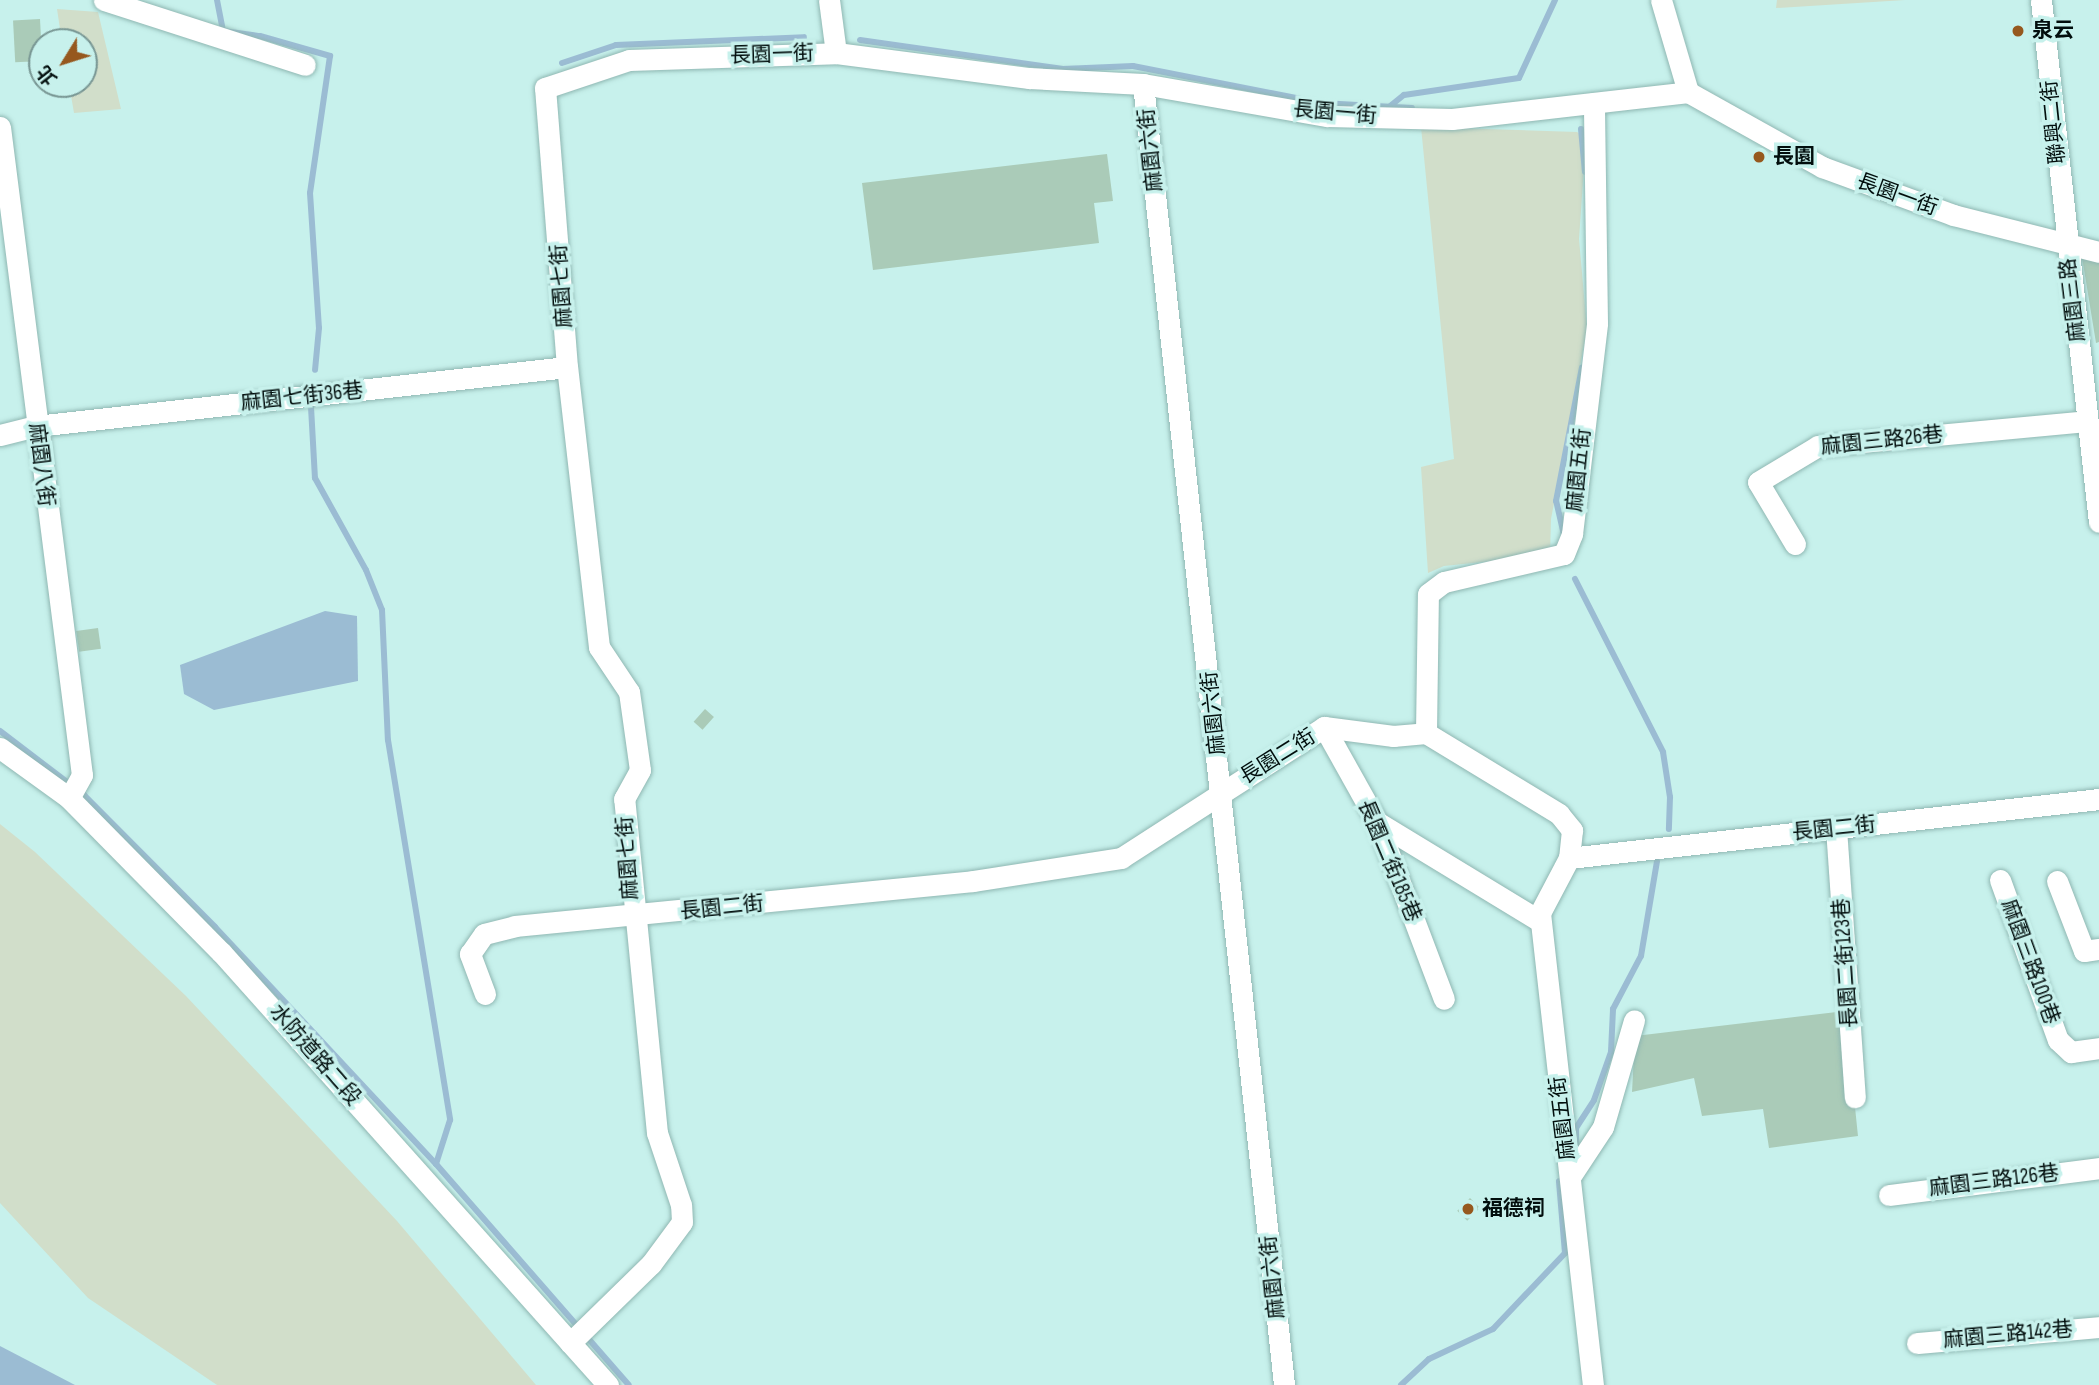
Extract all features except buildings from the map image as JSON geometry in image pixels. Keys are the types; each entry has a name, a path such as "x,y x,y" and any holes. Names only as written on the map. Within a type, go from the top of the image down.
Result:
{"street":[{"path":"104,0 305,65"},
{"path":"829,0 836,53"},
{"path":"1661,0 1689,92"},
{"name":"聯興二街","path":"2041,0 2067,244"},
{"name":"長園一街","path":"545,88 629,60 836,53 1029,78 1143,84 1327,116 1452,119 1689,92 1822,167 1953,215 2099,252"},
{"name":"麻園六街","path":"1143,84 1223,792 1284,1385"},
{"name":"麻園七街","path":"545,88 567,367 599,648 629,692 639,770 624,799 632,917 657,1133 681,1205 682,1222 651,1264 570,1343"},
{"name":"麻園五街","path":"1426,733 1428,594 1444,582 1564,554 1572,534 1597,323 1594,103"},
{"name":"麻園八街","path":"0,127 82,775 69,798"},
{"name":"麻園三路","path":"2067,244 2099,522"},
{"name":"麻園七街36巷","path":"0,435 36,426 567,367"},
{"name":"麻園三路26巷","path":"1795,544 1758,482 1818,446 2087,421"},
{"name":"長園二街","path":"485,994 470,954 484,934 515,926 632,917 973,881 1121,858 1324,727 1393,736 1426,733"},
{"name":"長園二街185巷","path":"1324,727 1377,822 1444,999"},
{"path":"1426,733 1568,821 1572,830 1569,858"},
{"name":"水防道路二段","path":"0,748 69,798 284,1018 608,1385"},
{"name":"長園二街","path":"1569,858 2099,799"},
{"path":"1377,822 1540,921"},
{"name":"長園二街123巷","path":"1836,828 1856,1097"},
{"name":"麻園五街","path":"1569,858 1541,905 1540,921 1593,1385"},
{"name":"麻園三路100巷","path":"2000,880 2058,1040 2071,1052 2099,1048"},
{"path":"2057,881 2084,951 2099,948"},
{"path":"1570,1177 1604,1127 1634,1020"},
{"name":"麻園三路126巷","path":"1889,1195 2099,1168"},
{"name":"麻園三路142巷","path":"1917,1343 2099,1327"}],"green space":[{"path":"1777,0 1905,0 1776,8"},
{"path":"57,9 98,12 121,109 74,113 71,98 98,98 98,28 60,28"},
{"path":"1421,127 1577,132 1586,138 1579,239 1587,329 1551,519 1550,555 1444,566 1428,573 1421,467 1454,459"},
{"path":"0,824 35,852 186,996 397,1221 536,1385 217,1385 88,1298 0,1203"}],"water":[{"path":"325,611 357,616 358,681 214,710 184,694 180,665"},
{"path":"0,1346 75,1385 0,1385"}],"waterway":[{"path":"217,0 223,31 260,36 330,56 310,193 319,328 315,370"},
{"path":"1389,107 1404,95 1519,78 1555,0"},
{"path":"562,63 616,45 804,37"},
{"path":"860,40 1063,69 1133,66 1321,103 1412,108"},
{"path":"1581,129 1585,172"},
{"path":"1564,535 1556,501 1582,367"},
{"path":"311,407 315,478 366,570 382,610 388,740 450,1120 436,1164"},
{"path":"1575,579 1663,752 1670,797 1669,829"},
{"path":"0,731 84,795 215,927 436,1164 629,1385"},
{"path":"1576,1147 1576,1128 1594,1100 1611,1052 1613,1009 1641,956 1657,861"},
{"path":"1401,1385 1429,1359 1493,1329 1565,1253 1559,1181"}],"place":[{"name":"泉云","path":"2018,31"},
{"name":"長園","path":"1759,157"},
{"name":"福德祠","path":"1468,1209"}]}
